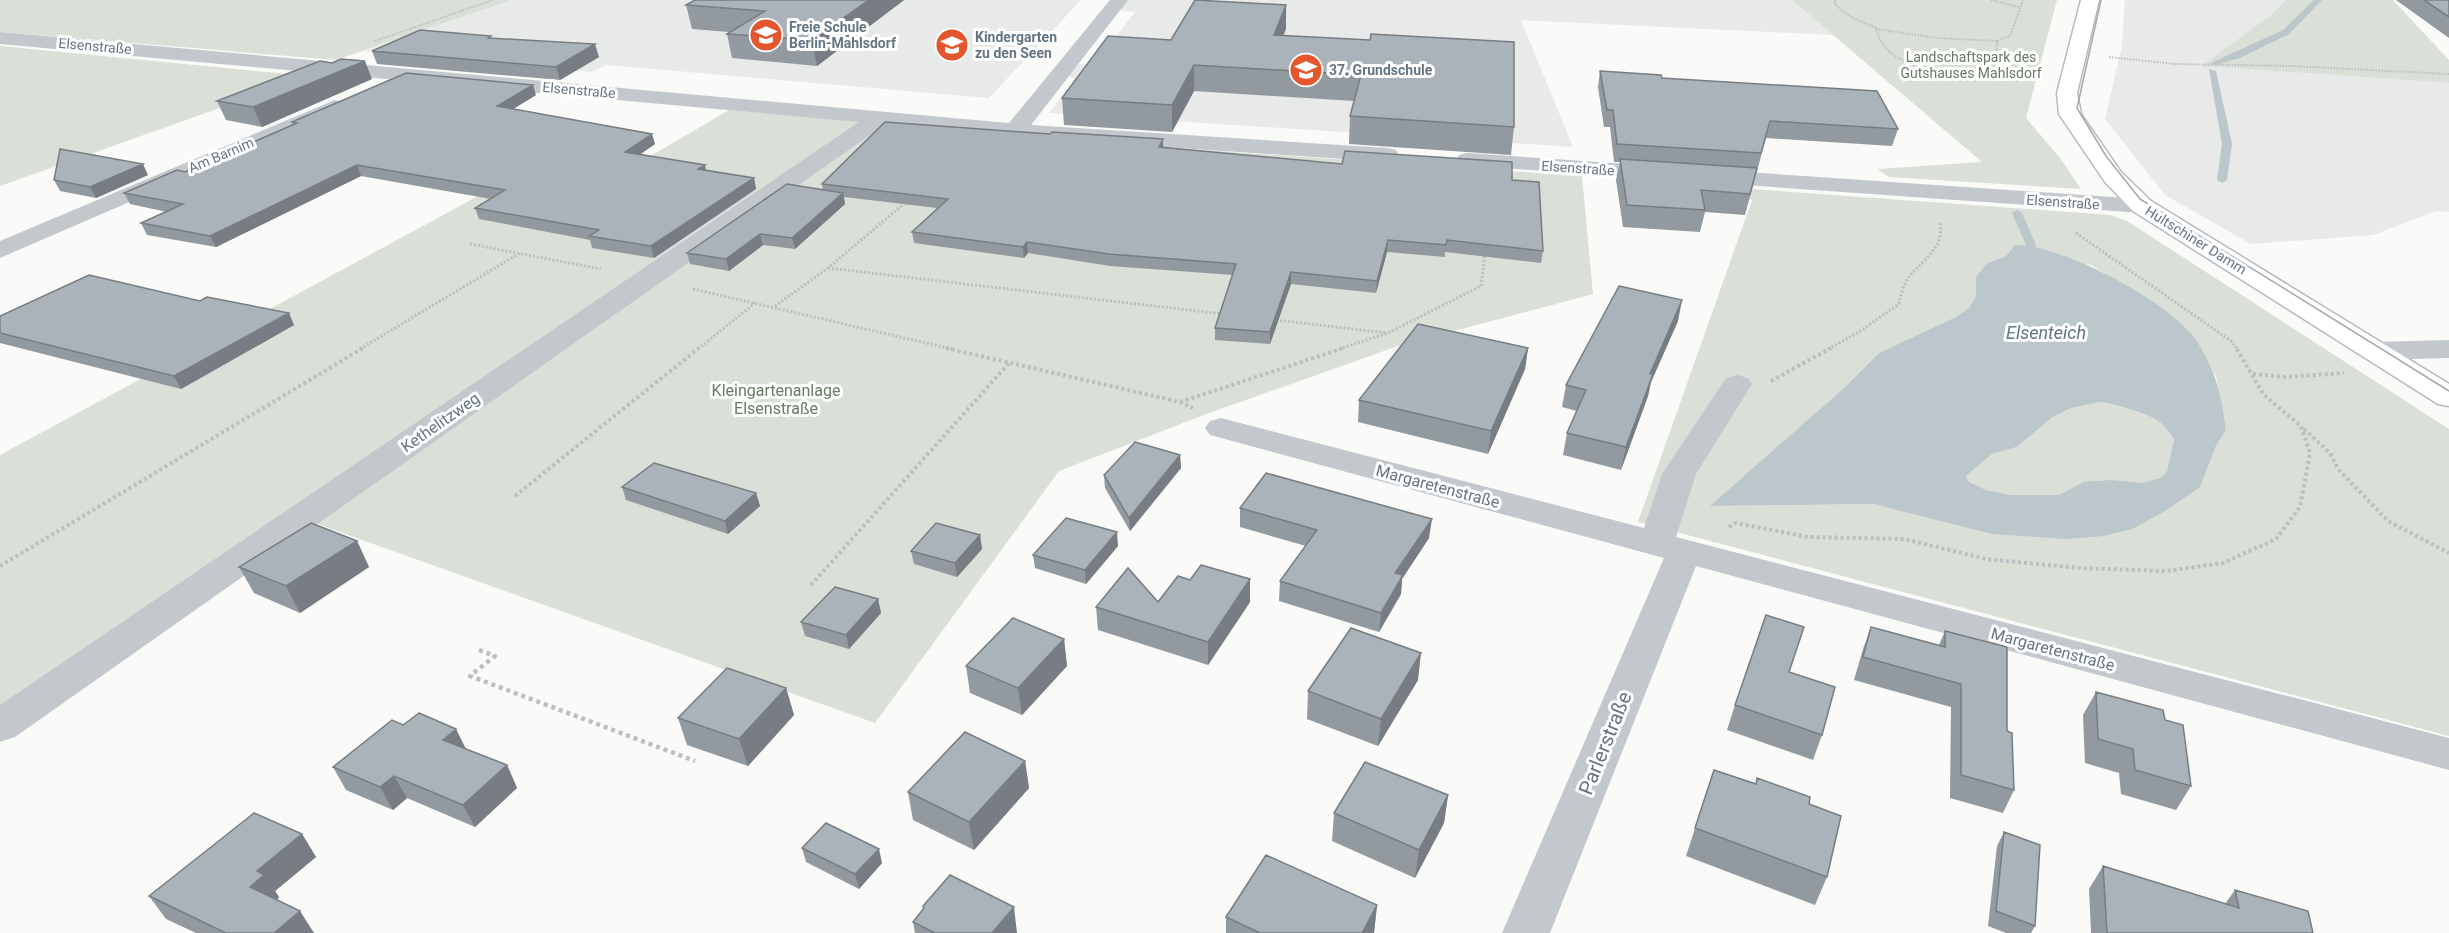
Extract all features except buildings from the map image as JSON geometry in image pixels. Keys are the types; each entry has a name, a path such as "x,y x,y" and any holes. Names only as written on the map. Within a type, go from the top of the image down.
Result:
{"main road":[{"name":"Hultschiner Damm","path":"2090,0 2067,93 2070,114 2113,177 2142,206 2364,361 2449,398"}],"street":[{"path":"1015,130 1119,0"},
{"name":"Elsenstraße","path":"0,38 1015,130 1415,157"},
{"name":"Am Barnim","path":"0,250 409,74"},
{"name":"Kethelitzweg","path":"0,726 881,117"},
{"name":"Elsenstraße","path":"1450,159 2142,206"},
{"path":"2364,361 2449,349"},
{"path":"1677,550 1679,474 1737,384"},
{"name":"Margaretenstraße","path":"1221,428 2449,754"},
{"name":"Parlerstraße","path":"1526,933 1677,550"}],"path":[{"path":"368,43 493,0"},
{"path":"1835,0 1835,5 1851,17 1876,28 1919,37 1962,41 1997,41 2010,36 2023,0"},
{"path":"1991,0 2019,7"},
{"path":"1876,28 1881,45 1907,62 1949,73 1986,74 1996,59 1997,41"},
{"path":"2106,57 2175,64 2284,66 2449,74"},
{"path":"775,306 828,268 906,202"},
{"path":"1737,384 1773,381 1886,315 1899,304 1902,287 1911,272 1940,243 1941,220"},
{"path":"2069,228 2231,341 2264,395 2330,453 2339,470 2388,521 2449,553"},
{"path":"1180,402 1388,333 1481,286 1486,243"},
{"path":"470,244 647,278 775,306 1180,402 1221,428"},
{"path":"0,566 521,253"},
{"path":"828,268 1225,314"},
{"path":"515,496 756,302"},
{"path":"1272,320 1388,333"},
{"path":"2253,374 2286,377 2322,376 2364,361"},
{"path":"811,585 1010,362"},
{"path":"1677,550 1717,534 1736,523 1808,537 1904,539 1986,559 2079,568 2166,572 2223,563 2276,539 2300,507 2310,453 2301,426"},
{"path":"479,650 495,656 470,676 695,761"}],"shaded area":[{"path":"512,0 1081,0 989,98 606,65 592,72 364,51"},
{"name":"37. Grundschule","path":"1126,0 1792,0 1833,35 1521,20 1573,147 1049,113 1075,79 1068,75 1077,64 1094,65 1135,12 1119,10"},
{"path":"2125,0 2286,0 2271,15 2203,66 2449,83 2449,212 2436,211 2373,235 2251,244 2165,195 2105,119 2122,46"}],"green space":[{"path":"0,0 512,0 336,60 0,32"},
{"name":"Landschaftspark des Gutshauses Mahlsdorf","path":"1792,0 2057,0 2026,118 2060,158 2081,189 1889,177 1877,169 1982,162"},
{"path":"2286,0 2393,0 2449,60 2449,83 2202,66 2271,15"},
{"path":"0,46 297,75 248,98 0,186"},
{"name":"Kleingartenanlage Elsenstraße","path":"729,110 886,123 972,134 1582,176 1593,294 1398,346 1209,413 1059,471 875,723 295,516 0,719 0,455 519,174 596,188"},
{"path":"1724,187 2111,215 2127,221 2449,429 2449,736 1638,522 1752,200","holes":["2006,256 2091,265 2150,301 2216,376 2226,430 2216,446 2200,486 1915,513 1874,504 1711,506 1844,388 1879,353 1957,317 1969,308 1976,296 1976,277 1986,264"]},
{"path":"2101,402 2158,420 2174,439 2167,471 2160,478 2142,483 2083,482 2059,495 2011,495 1986,490 1969,482 1966,476 1992,454 2017,447 2053,417 2071,408"}],"water":[{"name":"Elsenteich","path":"2015,245 2036,248 2087,265 2141,294 2185,327 2198,343 2214,375 2226,430 2216,446 2200,487 2165,511 2132,529 2103,536 2068,539 1992,534 1874,504 1710,506 1844,388 1879,353 1956,317 1969,308 1976,296 1976,277 1986,264 2006,256","holes":["2101,402 2138,412 2157,420 2164,426 2174,439 2167,471 2160,478 2142,483 2111,480 2083,482 2059,495 2011,495 1986,490 1969,482 1966,476 1992,454 2017,447 2053,417 2071,408"]}],"waterway":[{"path":"2215,63 2237,56 2286,32 2318,0"},
{"path":"2212,71 2227,144 2222,180"},
{"path":"2017,213 2031,245"}],"tram line":[{"path":"2101,0 2077,108 2106,156 2140,199 2449,391"}],"place":[{"name":"Freie Schule Berlin-Mahlsdorf","path":"766,35"},
{"name":"Kindergarten zu den Seen","path":"952,45"},
{"name":"37. Grundschule","path":"1306,70"}]}
